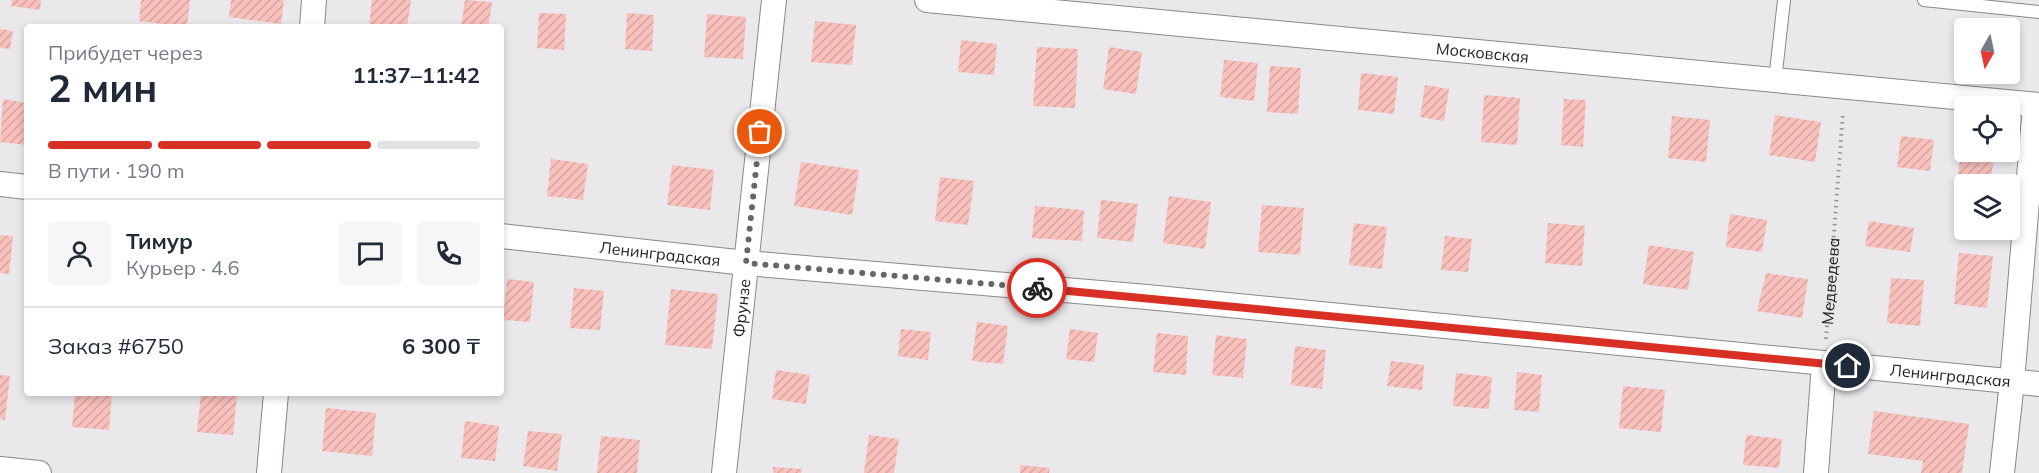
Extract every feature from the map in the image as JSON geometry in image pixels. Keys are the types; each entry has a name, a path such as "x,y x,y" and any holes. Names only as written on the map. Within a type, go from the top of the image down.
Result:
{"street":[{"path":"312,24 314,0"},
{"name":"Фрунзе","path":"724,473 774,0"},
{"name":"Московская","path":"927,0 2037,105"},
{"path":"2002,473 2037,105"},
{"path":"0,184 24,187"},
{"name":"Ленинградская","path":"504,236 746,263 1147,297 2039,384"},
{"path":"1816,473 1824,363"},
{"path":"269,473 276,396"},
{"path":"0,469 39,473"}],"lane":[{"path":"1775,81 1784,0"},
{"path":"1924,0 2039,12"}],"path":[{"name":"Медведева","path":"1824,363 1844,87"}],"building":[{"path":"12,0 41,0 40,10 11,6"},
{"path":"141,0 190,0 187,24 139,21"},
{"path":"231,0 284,0 281,24 229,17"},
{"path":"372,0 411,0 407,24 369,24"},
{"path":"465,0 492,2 488,24 461,24"},
{"path":"539,13 566,14 564,50 537,48"},
{"path":"627,13 654,15 652,51 625,49"},
{"path":"707,14 746,17 743,59 704,57"},
{"path":"815,21 856,25 852,65 811,62"},
{"path":"0,29 13,31 10,49 0,48"},
{"path":"961,40 997,44 994,75 958,72"},
{"path":"1037,47 1078,49 1075,108 1033,106"},
{"path":"1109,47 1142,52 1136,94 1103,89"},
{"path":"1224,60 1258,63 1254,101 1220,97"},
{"path":"1270,66 1301,68 1298,114 1267,112"},
{"path":"1361,73 1398,77 1394,114 1358,110"},
{"path":"1425,85 1449,89 1444,121 1420,117"},
{"path":"1484,95 1520,98 1517,145 1481,142"},
{"path":"3,99 24,102 24,145 0,142"},
{"path":"1564,99 1586,100 1583,147 1561,145"},
{"path":"1775,115 1821,122 1815,162 1769,155"},
{"path":"1672,116 1710,120 1706,162 1668,158"},
{"path":"1901,136 1934,140 1930,171 1897,167"},
{"path":"551,159 588,164 583,200 547,196"},
{"path":"801,162 859,170 852,215 794,206"},
{"path":"1960,162 1993,162 1992,174 1958,174"},
{"path":"672,165 714,170 710,210 667,205"},
{"path":"940,177 974,181 968,225 935,221"},
{"path":"1169,196 1211,202 1205,249 1163,243"},
{"path":"1101,200 1138,204 1133,242 1097,238"},
{"path":"1262,205 1304,208 1300,255 1258,252"},
{"path":"1035,206 1084,210 1082,241 1032,238"},
{"path":"1730,214 1767,220 1762,252 1726,247"},
{"path":"1869,221 1914,228 1910,252 1865,246"},
{"path":"1354,223 1387,227 1382,269 1349,265"},
{"path":"1548,223 1585,226 1582,266 1545,263"},
{"path":"0,235 13,236 9,274 0,273"},
{"path":"1445,236 1472,239 1468,272 1441,270"},
{"path":"1649,245 1694,252 1688,290 1643,284"},
{"path":"1959,253 1993,256 1987,308 1954,304"},
{"path":"1766,273 1808,279 1802,318 1757,311"},
{"path":"1891,278 1924,280 1920,326 1887,323"},
{"path":"507,279 534,282 530,322 504,320"},
{"path":"574,288 604,291 600,330 570,328"},
{"path":"671,289 718,294 712,349 665,345"},
{"path":"977,322 1008,326 1003,364 972,361"},
{"path":"901,329 931,332 928,360 898,356"},
{"path":"1070,329 1098,333 1094,362 1066,359"},
{"path":"1157,333 1188,336 1186,375 1153,372"},
{"path":"1216,335 1247,339 1243,378 1212,375"},
{"path":"1295,346 1326,350 1322,389 1291,385"},
{"path":"1391,361 1424,365 1422,390 1387,386"},
{"path":"776,370 810,375 806,404 772,399"},
{"path":"1517,372 1542,375 1539,412 1514,410"},
{"path":"1456,373 1492,377 1489,409 1453,406"},
{"path":"0,375 10,376 5,420 0,419"},
{"path":"1623,386 1665,390 1661,432 1619,428"},
{"path":"75,396 112,396 109,430 72,427"},
{"path":"201,396 237,396 233,435 197,432"},
{"path":"326,408 376,413 372,456 322,451"},
{"path":"1874,411 1969,424 1962,473 1921,473 1923,461 1868,454"},
{"path":"465,421 499,426 495,461 461,458"},
{"path":"528,431 562,434 557,471 523,466"},
{"path":"869,435 899,439 894,473 864,473"},
{"path":"1746,435 1782,439 1779,468 1743,465"},
{"path":"601,436 640,440 637,473 597,473"},
{"path":"1020,465 1050,468 1049,473 1020,473"},
{"path":"773,467 802,469 801,473 773,473"}],"way so far":[{"path":"760,132 746,263 1037,288"}],"route":[{"path":"1037,288 1848,366"}]}
